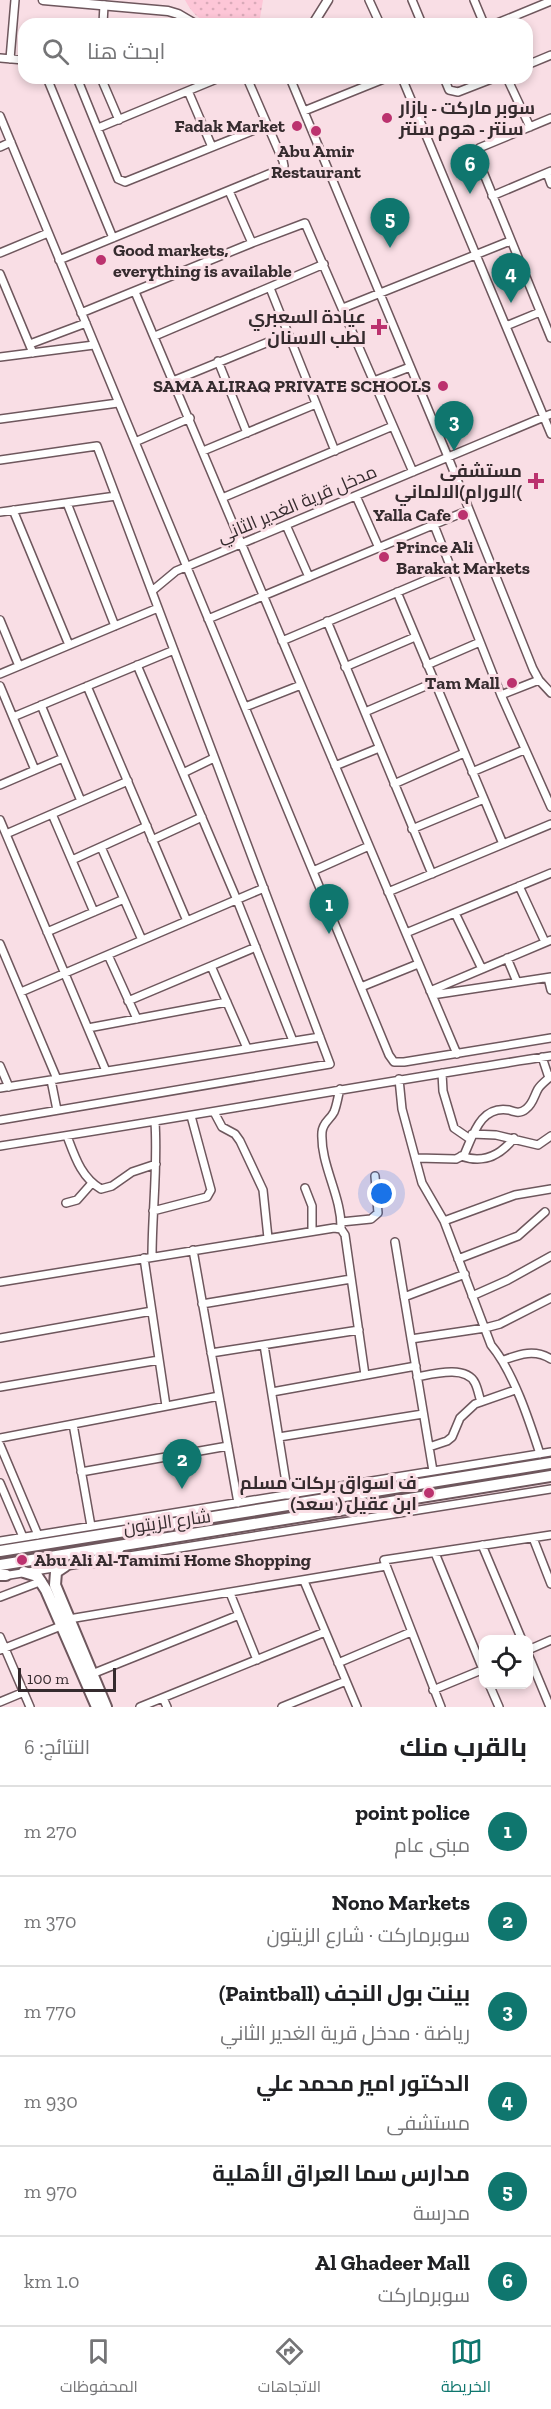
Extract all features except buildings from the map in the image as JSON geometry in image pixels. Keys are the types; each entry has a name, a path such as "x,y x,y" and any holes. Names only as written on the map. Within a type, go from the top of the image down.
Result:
{"main road":[{"name":"شارع الزيتون","path":"0,1551 107,1529 221,1517 312,1496 551,1463"},
{"name":"شارع الزيتون","path":"0,1565 551,1476"},
{"path":"221,1517 218,1523 224,1530"},
{"path":"194,1521 200,1525 199,1533 196,1535"},
{"path":"93,1562 129,1544"},
{"path":"48,1586 54,1576 65,1566"},
{"path":"24,1572 33,1574 48,1586 106,1707"},
{"path":"65,1622 97,1707"}],"street":[{"path":"10,59 15,0"},
{"path":"44,0 168,11 185,18"},
{"path":"317,18 328,0"},
{"path":"369,0 377,18"},
{"path":"412,0 420,18"},
{"path":"474,0 482,18"},
{"path":"510,18 551,1"},
{"path":"103,18 104,5"},
{"path":"533,62 551,55"},
{"path":"0,58 18,60"},
{"path":"49,84 113,238"},
{"path":"80,84 121,181 125,182 267,125"},
{"path":"104,84 119,120"},
{"path":"98,128 205,84"},
{"path":"59,260 281,169 284,166 250,84"},
{"path":"293,84 539,680 551,693"},
{"path":"304,111 371,84"},
{"path":"405,84 506,326 547,415 551,434"},
{"path":"446,84 449,90 458,92 479,84"},
{"path":"510,84 530,127"},
{"path":"188,91 212,147"},
{"path":"0,116 244,707 394,1062 551,1038"},
{"path":"551,118 479,148 477,152 510,241 551,338"},
{"path":"0,147 11,142"},
{"path":"492,195 549,172 551,184"},
{"path":"229,191 252,243"},
{"path":"81,313 252,243 305,224 412,472"},
{"path":"0,253 48,233"},
{"path":"343,308 510,241"},
{"path":"155,336 324,264"},
{"path":"0,274 33,353"},
{"path":"270,288 335,450"},
{"path":"135,292 457,1054"},
{"path":"506,326 540,312"},
{"path":"30,344 86,323"},
{"path":"173,381 288,334"},
{"path":"0,357 94,345"},
{"path":"218,361 247,433"},
{"path":"374,381 410,367"},
{"path":"0,418 118,403"},
{"path":"203,451 316,404"},
{"name":"مدخل قرية الغدير الثاني","path":"152,591 176,572 187,567 547,415"},
{"path":"135,442 190,418"},
{"path":"222,498 393,426"},
{"path":"0,460 97,446 330,1064 0,1120"},
{"path":"0,512 116,496"},
{"path":"356,496 379,548"},
{"path":"68,503 115,626"},
{"path":"13,510 69,645"},
{"path":"208,619 469,510"},
{"path":"286,525 309,577"},
{"path":"434,525 501,695 551,807"},
{"path":"282,641 450,570"},
{"path":"397,592 503,844"},
{"path":"0,674 158,608"},
{"path":"0,620 19,666"},
{"path":"327,621 432,874"},
{"path":"345,666 415,637"},
{"path":"427,665 480,642"},
{"path":"13,717 174,650"},
{"path":"137,665 237,900 293,1041"},
{"path":"501,695 539,680"},
{"path":"365,712 435,682"},
{"path":"244,707 300,685"},
{"path":"0,686 35,770"},
{"path":"87,686 187,921"},
{"path":"41,705 81,801"},
{"path":"335,766 379,748"},
{"path":"472,772 524,750"},
{"path":"394,784 464,753"},
{"path":"0,785 63,758"},
{"path":"183,773 214,758"},
{"path":"6,834 128,781"},
{"path":"412,829 484,799"},
{"path":"52,814 94,912"},
{"path":"152,840 202,817"},
{"path":"0,820 106,1071"},
{"path":"388,892 551,824"},
{"path":"72,860 147,826"},
{"path":"313,871 369,846"},
{"path":"101,847 142,940"},
{"path":"406,933 551,873"},
{"path":"431,993 548,941 519,886"},
{"path":"21,992 264,888"},
{"path":"47,932 124,899"},
{"path":"455,913 483,969"},
{"path":"0,944 2,956 21,992 54,1080 57,1110"},
{"path":"128,1001 256,947"},
{"path":"108,955 136,1019"},
{"path":"507,958 517,982"},
{"path":"361,987 418,964"},
{"path":"211,966 247,1048"},
{"path":"431,993 550,977 551,990"},
{"path":"88,1028 227,1002"},
{"path":"0,1088 320,1036"},
{"path":"0,1146 191,1116 399,1079 551,1056"},
{"path":"417,1158 456,1159 464,1155 471,1137 485,1116 496,1111 525,1110 531,1104 538,1088 550,1077 542,1057"},
{"path":"0,1066 9,1087"},
{"path":"442,1073 443,1091 454,1128 471,1137 514,1138 538,1145 551,1136"},
{"path":"399,1079 402,1108 422,1183 444,1221 491,1345 504,1360 530,1422 540,1454"},
{"path":"340,1089 334,1112 324,1123 323,1147 345,1235 365,1375"},
{"path":"214,1112 222,1127 235,1134 240,1141 263,1190 268,1238"},
{"path":"153,1211 207,1197 210,1190 191,1116"},
{"path":"155,1122 156,1164 148,1257 152,1311 166,1406"},
{"path":"67,1136 78,1164 92,1183 102,1189 112,1186 132,1172 156,1164"},
{"path":"461,1156 471,1160 487,1159 506,1149 514,1138"},
{"path":"0,1282 312,1231 371,1219 378,1213 375,1176"},
{"path":"66,1203 77,1200 92,1183"},
{"path":"305,1188 312,1206 312,1231"},
{"path":"444,1221 515,1195 551,1189"},
{"path":"458,1259 518,1236 545,1212"},
{"path":"395,1242 433,1471"},
{"path":"193,1250 238,1503"},
{"path":"472,1296 508,1280 551,1256"},
{"path":"404,1297 465,1274"},
{"path":"202,1304 351,1279"},
{"path":"411,1339 500,1324 551,1298"},
{"path":"0,1338 152,1311"},
{"path":"211,1353 359,1330"},
{"path":"264,1345 288,1495"},
{"path":"504,1360 516,1355 531,1353 544,1354 551,1359"},
{"path":"0,1387 159,1360"},
{"path":"272,1392 416,1366"},
{"path":"417,1377 454,1372 469,1376 475,1382 481,1402"},
{"path":"429,1447 452,1437 460,1418 466,1411 481,1402 515,1390"},
{"path":"0,1438 219,1396"},
{"path":"279,1437 423,1414"},
{"path":"73,1424 91,1527"},
{"path":"0,1445 38,1535"},
{"path":"81,1472 228,1446"},
{"path":"0,1541 91,1527 107,1529 288,1495 312,1496 433,1471 551,1452"},
{"path":"0,1483 23,1537"},
{"path":"2,1575 551,1489"},
{"path":"441,1707 384,1560 551,1535"},
{"path":"533,1538 551,1584"},
{"path":"482,1545 520,1635"},
{"path":"435,1552 479,1660"},
{"path":"2,1649 65,1622 386,1566"},
{"path":"304,1581 357,1707"},
{"path":"0,1597 48,1586"},
{"path":"230,1593 258,1660"},
{"path":"92,1674 239,1615"},
{"path":"140,1707 326,1632"},
{"path":"338,1663 411,1632"},
{"path":"0,1637 2,1649 30,1707"},
{"path":"533,1648 551,1640"},
{"path":"533,1666 550,1707"},
{"path":"433,1690 479,1672"},
{"path":"282,1707 346,1681"},
{"path":"491,1689 499,1707"},
{"path":"0,1702 24,1692"},
{"path":"163,1698 167,1707"}],"shaded area":[{"path":"185,0 263,0 260,18 199,18"}],"place":[{"name":"سوبر ماركت - بازار سنتر - هوم سنتر","path":"387,118"},
{"name":"Fadak Market","path":"297,126"},
{"name":"Abu Amir Restaurant","path":"316,131"},
{"name":"Al Ghadeer Mall","path":"470,194"},
{"name":"مدارس سما العراق الأهلية","path":"390,248"},
{"name":"Good markets, everything is available","path":"101,260"},
{"name":"الدكتور امير محمد علي","path":"511,303"},
{"name":"عيادة السعبري لطب الاسنان","path":"379,327"},
{"name":"SAMA ALIRAQ PRIVATE SCHOOLS","path":"443,386"},
{"name":"بينت بول النجف (Paintball)","path":"454,451"},
{"name":"مستشفى الاورام)الالماني(","path":"536,481"},
{"name":"Yalla Cafe","path":"463,515"},
{"name":"Prince Ali Barakat Markets","path":"384,557"},
{"name":"Tam Mall","path":"512,683"},
{"name":"point police","path":"329,934"},
{"name":"Nono Markets","path":"182,1489"},
{"name":"ف اسواق بركات مسلم ابن عقيل ( سعد)","path":"429,1493"},
{"name":"Abu Ali Al-Tamimi Home Shopping","path":"22,1560"}]}
